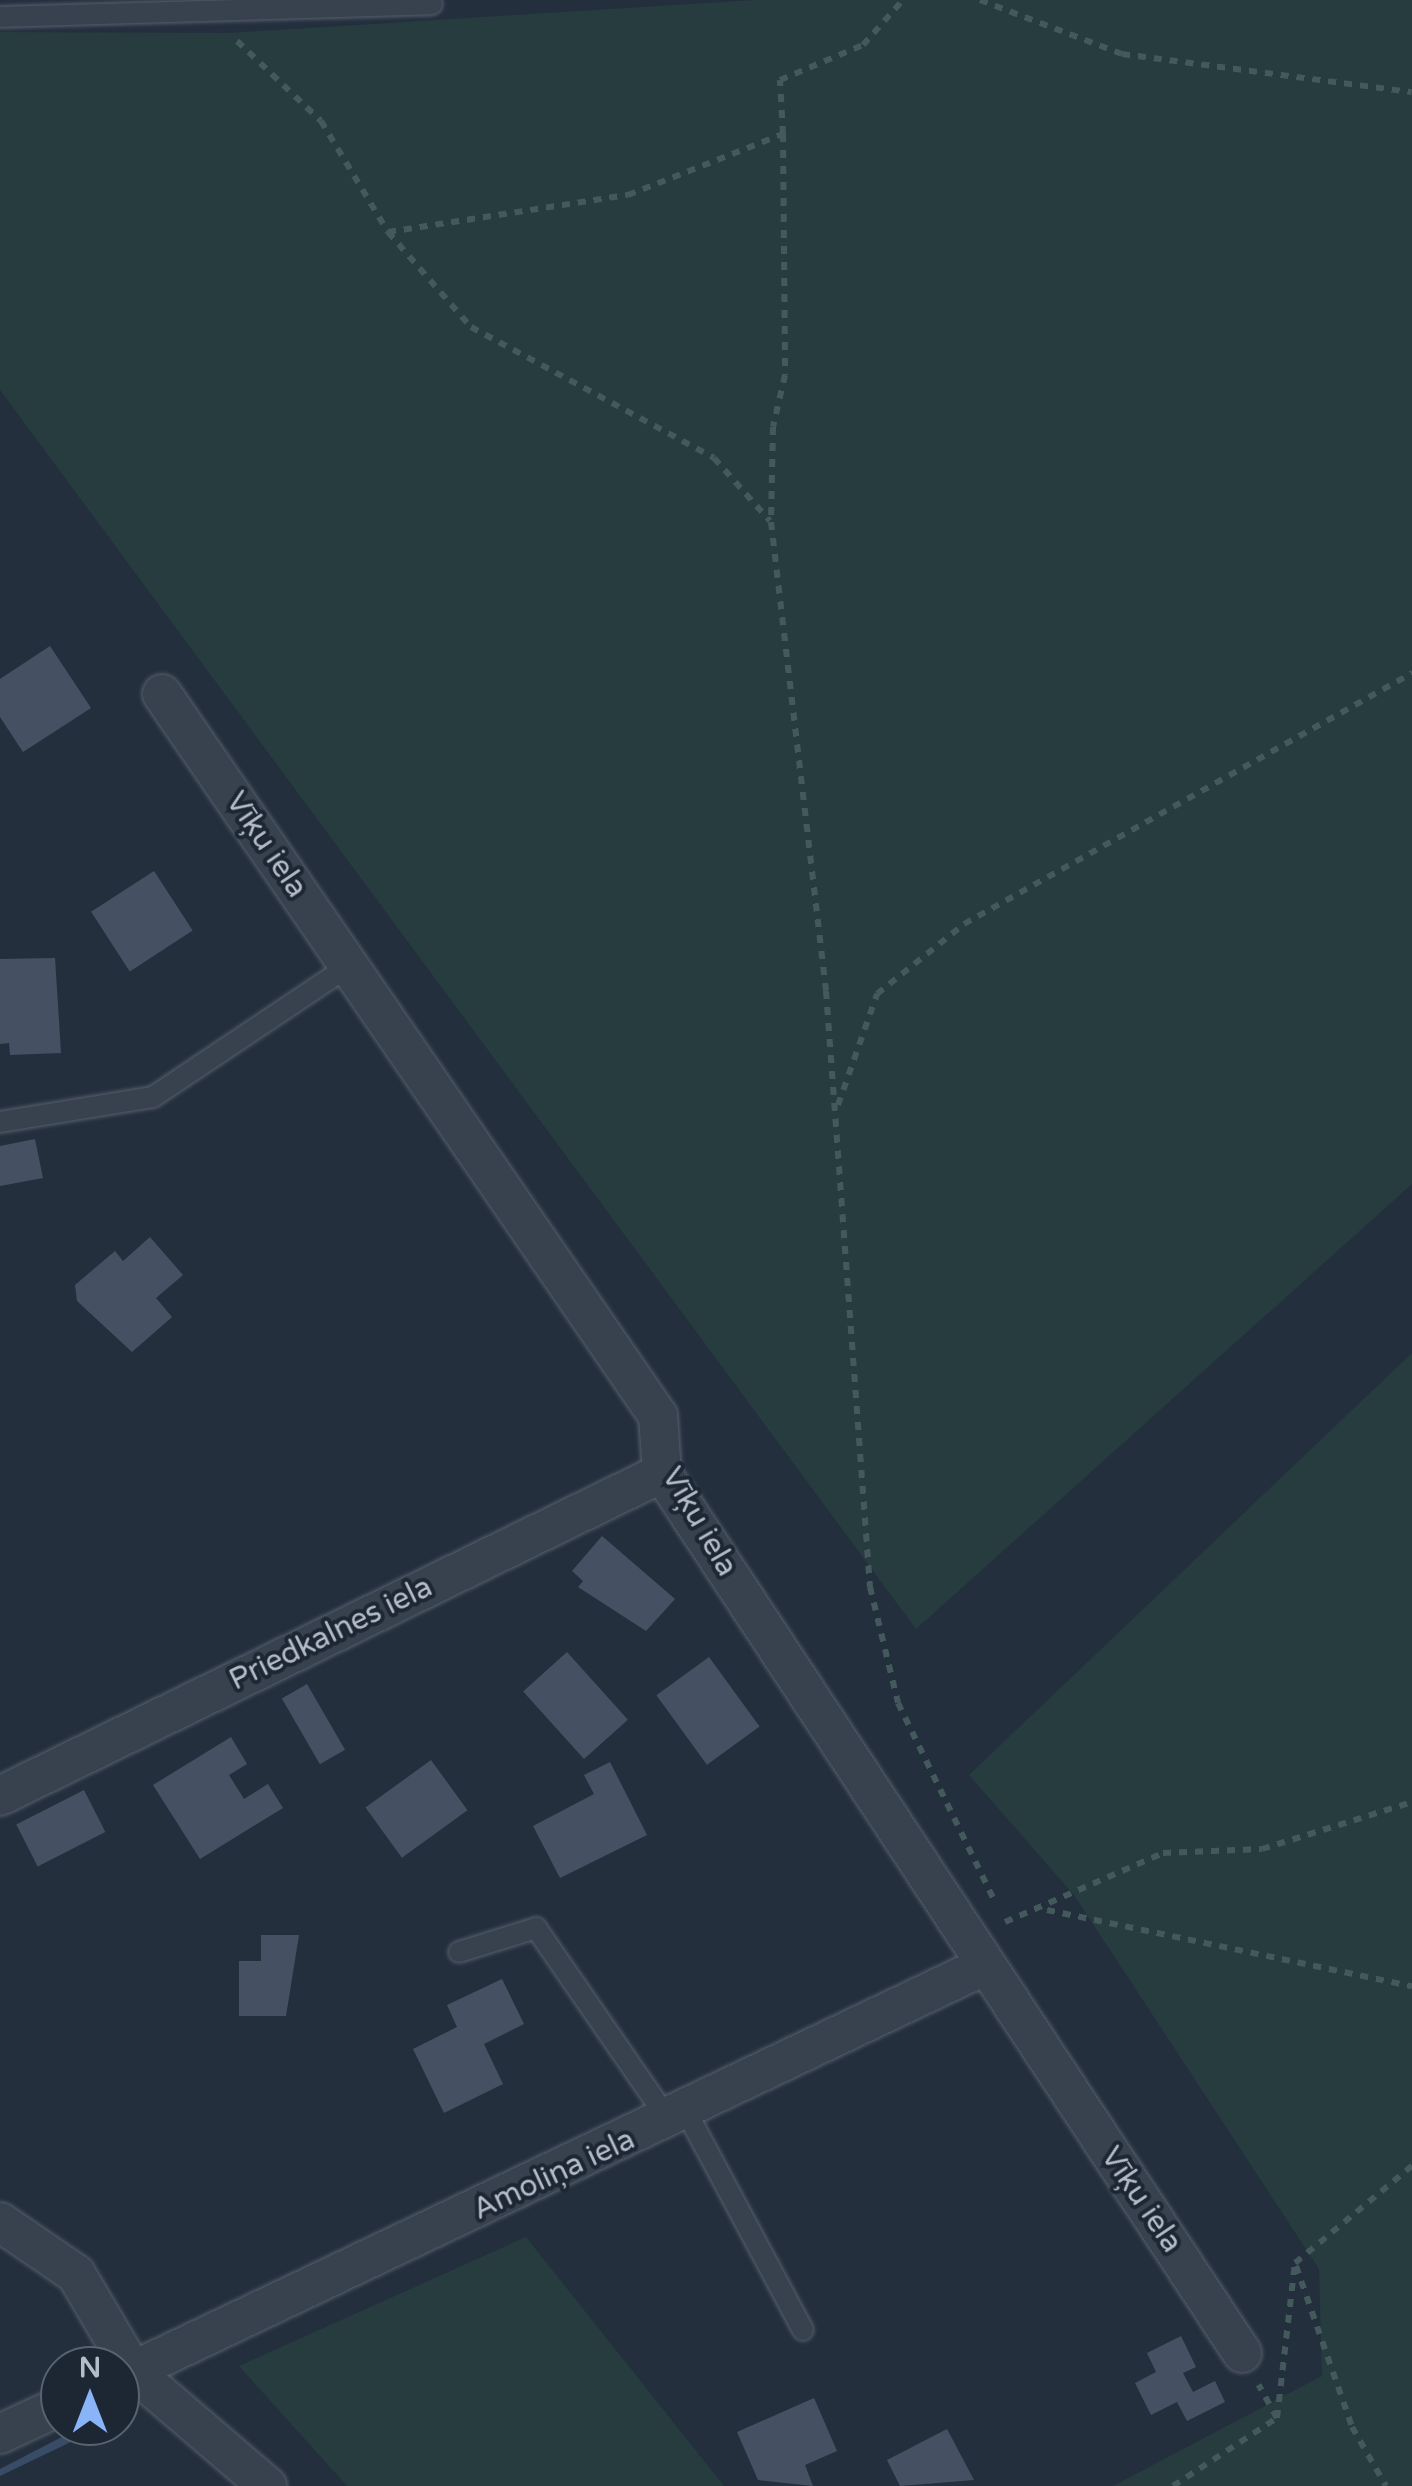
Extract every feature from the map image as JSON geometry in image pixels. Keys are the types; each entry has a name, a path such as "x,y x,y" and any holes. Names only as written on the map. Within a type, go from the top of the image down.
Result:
{"street":[{"name":"Vīķu iela","path":"162,694 658,1416 662,1473 1242,2353"},
{"name":"Priedkalnes iela","path":"0,1796 662,1473"},
{"name":"Amoliņa iela","path":"140,2368 678,2117 984,1966"},
{"path":"0,2222 76,2274 113,2346"},
{"path":"140,2384 266,2486"},
{"path":"0,2434 40,2415"}],"lane":[{"path":"0,17 432,4"},
{"path":"0,1122 153,1097 349,966"},
{"path":"459,1952 536,1928 678,2117 803,2330"}],"path":[{"path":"904,0 864,44 780,80 784,134 785,375 773,426 770,522 836,1109 870,1587 898,1704 1005,1922 1047,1910 1162,1853 1262,1848 1412,1802"},
{"path":"980,0 1122,54 1412,92"},
{"path":"228,33 321,121 388,232 472,328 714,458 770,522"},
{"path":"388,232 628,195 784,134"},
{"path":"836,1109 877,994 964,924 1412,673"},
{"path":"1047,1910 1412,1986"},
{"path":"1173,2486 1276,2418 1295,2263 1412,2166"},
{"path":"1295,2263 1352,2427 1386,2486"},
{"path":"1242,2353 1276,2418"}],"green space":[{"path":"754,0 1412,0 1412,1184 916,1629 0,390 0,32 229,33"},
{"path":"1412,1353 1412,2486 1113,2486 1322,2376 1319,2269 1074,1895 969,1775"},
{"path":"526,2237 724,2486 347,2486 239,2366"}],"water":[{"path":"44,2446 62,2446 0,2476 0,2469"}],"building":[{"path":"50,646 91,708 23,752 0,717 0,679"},
{"path":"154,871 193,931 130,971 91,912"},
{"path":"55,958 61,1053 10,1055 9,1043 0,1044 0,959"},
{"path":"35,1139 43,1178 0,1186 0,1146"},
{"path":"150,1237 183,1275 156,1298 172,1317 132,1352 77,1301 75,1285 115,1251 123,1261"},
{"path":"602,1536 675,1599 646,1631 578,1587 583,1581 572,1571"},
{"path":"567,1652 628,1720 584,1759 523,1691"},
{"path":"709,1657 760,1727 707,1765 656,1695"},
{"path":"307,1684 345,1750 320,1764 282,1698"},
{"path":"231,1737 247,1764 229,1775 244,1799 268,1784 283,1808 200,1859 153,1785"},
{"path":"431,1760 467,1810 402,1858 365,1808"},
{"path":"610,1762 647,1835 560,1878 533,1826 594,1794 584,1775"},
{"path":"84,1790 105,1832 38,1866 16,1825"},
{"path":"261,1935 299,1935 286,2016 239,2016 239,1961 261,1961"},
{"path":"502,1979 524,2024 484,2044 503,2084 444,2113 413,2049 457,2027 447,2005"},
{"path":"1181,2336 1196,2367 1183,2373 1193,2392 1215,2381 1225,2402 1187,2421 1177,2402 1151,2415 1135,2383 1156,2372 1147,2353"},
{"path":"814,2398 837,2451 805,2465 813,2486 758,2480 737,2432"},
{"path":"947,2429 974,2480 900,2486 887,2460"}]}
